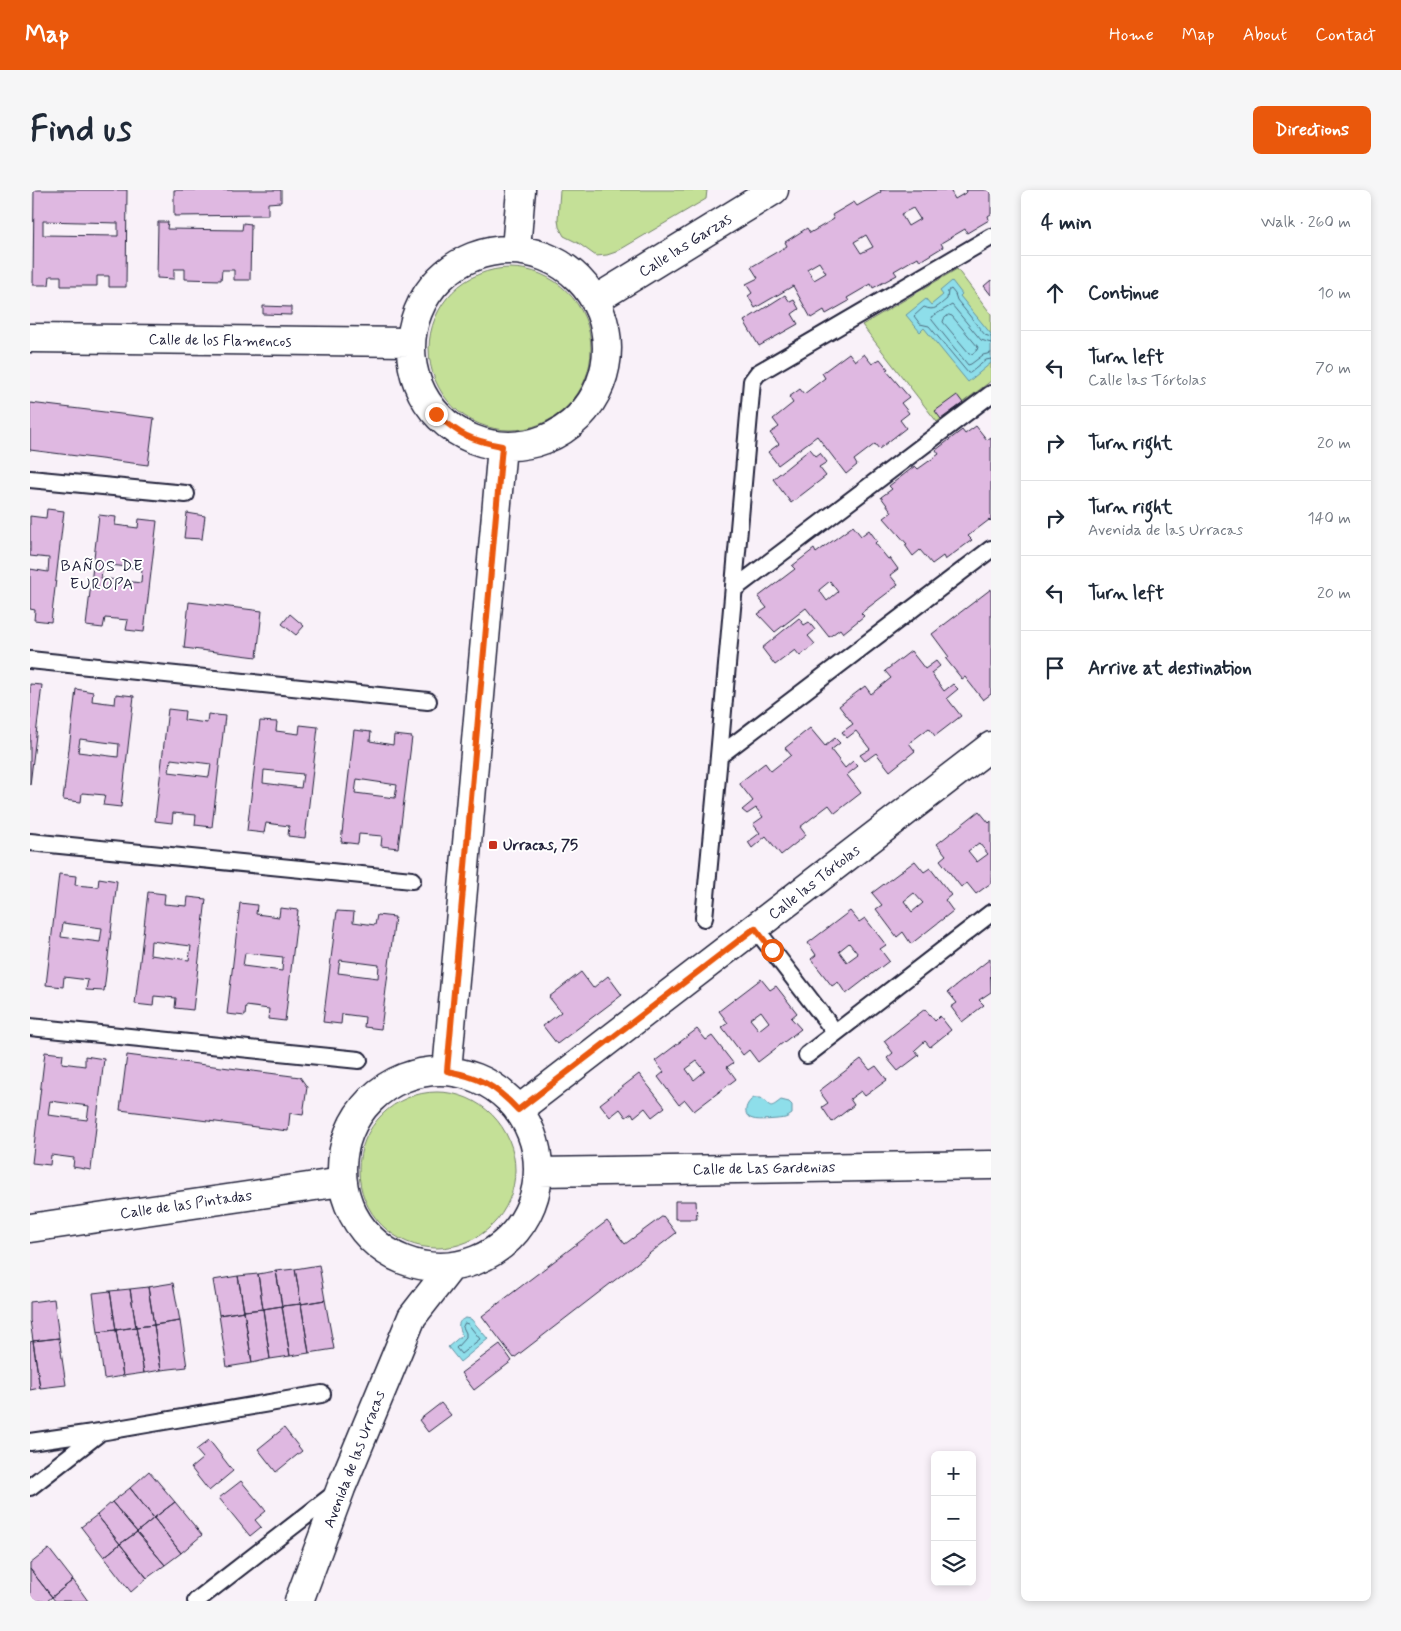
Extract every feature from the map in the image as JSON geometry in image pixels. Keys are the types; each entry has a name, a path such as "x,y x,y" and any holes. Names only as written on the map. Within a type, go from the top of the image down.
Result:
{"street":[{"path":"516,249 521,190"},
{"name":"Calle las Garzas","path":"595,300 774,190"},
{"path":"516,249 540,254 562,264 581,280 595,300 604,321 608,345 606,368 598,390 586,410 570,426 549,438 527,445 502,446 478,442 455,431 436,414 421,392 412,368 410,342 414,320 422,299 436,281 452,267 472,256 494,250 516,249"},
{"name":"Calle de los Flamencos","path":"30,338 410,342"},
{"path":"447,1071 502,446"},
{"name":"Calle las Tórtolas","path":"518,1110 991,746"},
{"path":"447,1071 468,1075 486,1083 504,1094 518,1110 534,1139 538,1172 531,1207 512,1237 484,1258 450,1267 429,1268 408,1263 376,1245 353,1217 342,1182 343,1147 357,1115 381,1090 412,1074 447,1071"},
{"name":"Calle de Las Gardenias","path":"538,1172 991,1165"},
{"name":"Calle de las Pintadas","path":"30,1228 342,1182"},
{"name":"Avenida de las Urracas","path":"408,1263 412,1317"},
{"name":"Avenida de las Urracas","path":"299,1601 341,1488 412,1317 450,1267"}],"lane":[{"path":"704,918 751,385 755,376 991,236"},
{"path":"734,588 991,394"},
{"path":"30,479 186,494"},
{"path":"719,756 991,549"},
{"path":"30,660 428,701"},
{"path":"30,842 412,880"},
{"path":"807,1055 991,913"},
{"path":"755,928 836,1032"},
{"path":"30,1026 359,1060"},
{"path":"30,1442 322,1394"},
{"path":"30,1486 100,1432"},
{"path":"196,1601 341,1488"}],"green space":[{"path":"560,190 707,190 706,199 616,252 596,256 564,236 559,227"},
{"path":"518,268 534,271 548,277 562,286 573,297 588,325 591,349 590,365 582,387 573,401 562,412 534,427 502,430 486,427 472,421 458,412 447,401 432,373 429,341 432,325 438,311 447,297 458,286 486,271"},
{"path":"957,269 991,314 991,381 937,422 862,325"},
{"path":"437,1092 467,1098 480,1105 492,1115 502,1127 509,1140 515,1170 509,1200 502,1213 492,1225 480,1235 467,1242 437,1248 407,1242 394,1235 382,1225 372,1213 365,1200 359,1170 365,1140 372,1127 382,1115 394,1105 407,1098"}],"water":[{"path":"952,281 962,294 960,296 991,334 991,363 968,382 924,328 920,332 906,315 926,299 931,305 943,295 940,291"},
{"path":"754,1098 761,1098 771,1106 781,1100 789,1102 792,1105 792,1114 782,1118 753,1119 747,1115 746,1109"},
{"path":"466,1318 471,1319 488,1339 460,1362 448,1347 462,1335 459,1323"}],"building":[{"path":"34,190 127,190 126,287 109,287 109,276 97,276 97,286 61,286 61,276 50,276 49,285 33,285","holes":["43,221 118,223 118,236 43,235"]},
{"path":"174,190 281,190 281,202 268,203 268,215 174,216"},
{"path":"880,190 950,190 955,199 967,192 966,190 991,190 991,214 988,216 989,220 967,233 965,229 941,243 943,247 920,261 918,257 894,271 897,275 873,288 871,284 847,298 849,301 826,314 824,310 811,318 793,286 755,308 748,296 752,293 746,284 758,278 751,267 787,246 785,242 807,228 810,233 834,219 832,215 854,202 857,206 881,192","holes":["913,208 920,219 908,226 901,214","866,235 873,247 861,253 854,242","819,262 826,273 814,280 807,269"]},
{"path":"158,222 168,222 167,229 242,230 243,223 251,224 250,280 234,280 234,270 222,270 221,280 185,279 185,269 174,269 174,279 157,278"},
{"path":"991,280 991,295 984,286"},
{"path":"785,295 790,302 794,300 799,309 792,314 798,324 759,346 744,321"},
{"path":"263,306 291,307 291,315 263,314"},
{"path":"849,353 855,361 864,354 872,364 880,359 888,369 886,370 909,397 901,403 909,413 900,420 906,428 879,449 875,444 854,460 857,465 846,474 817,436 778,465 768,452 779,444 770,433 779,427 773,419 793,403 789,397 800,389 804,394 825,378 822,373"},
{"path":"957,395 963,403 941,419 935,411"},
{"path":"30,403 154,418 148,465 30,450"},
{"path":"976,426 987,440 991,437 991,522 989,520 968,536 972,540 945,560 943,556 932,564 920,550 913,556 905,545 907,544 884,518 892,512 881,497 892,489 889,486 915,466 918,469 939,454 936,450 962,430 965,434"},
{"path":"810,449 816,456 820,453 827,462 819,467 826,476 791,503 773,479"},
{"path":"47,509 64,511 51,622 34,620 35,610 30,609 30,569 48,572 49,558 30,556 30,516 46,518"},
{"path":"187,513 205,516 202,539 184,538"},
{"path":"99,515 116,517 115,525 138,528 139,519 157,521 144,632 126,630 128,620 105,618 103,628 86,626","holes":["103,564 142,569 141,583 101,578"]},
{"path":"853,526 861,536 869,530 877,541 875,543 898,569 890,575 898,585 861,613 864,616 843,633 840,629 829,637 806,608 775,632 758,614 767,608 758,597 795,569 792,566 814,549 816,553","holes":["830,581 838,592 827,601 819,590"]},
{"path":"991,589 991,694 983,700 965,677 962,679 946,659 949,657 932,634"},
{"path":"189,602 262,611 257,657 184,648"},
{"path":"290,614 304,626 296,635 282,624"},
{"path":"799,618 804,625 809,622 815,630 808,636 815,644 800,656 795,650 775,665 762,648"},
{"path":"911,651 925,669 936,661 940,666 931,673 944,691 953,684 958,689 947,698 961,716 935,736 929,728 909,743 915,751 890,771 876,753 865,761 860,755 870,749 856,731 847,738 842,732 853,724 839,706 865,686 871,694 891,678 885,671"},
{"path":"30,684 42,685 30,785"},
{"path":"76,689 93,692 92,701 115,704 116,694 134,696 121,807 103,805 105,795 82,793 81,802 63,800","holes":["80,739 119,744 118,757 78,752"]},
{"path":"168,709 185,711 184,720 207,723 208,714 225,716 212,827 195,825 196,815 173,813 172,823 155,821","holes":["171,759 211,764 209,777 169,772"]},
{"path":"260,721 277,722 276,731 299,734 300,725 318,727 305,838 288,836 289,826 266,823 264,833 247,831","holes":["264,770 303,774 301,788 263,783"]},
{"path":"810,728 825,746 835,738 840,743 831,750 845,768 853,761 858,766 847,775 861,793 835,813 829,805 800,827 806,835 781,855 766,836 752,848 748,842 760,833 753,824 763,817 756,808 747,814 742,810 753,801 739,783 765,763 771,771 791,755 785,748"},
{"path":"354,730 371,732 370,741 393,745 394,735 412,737 398,848 381,846 382,836 359,834 358,844 341,842","holes":["357,779 397,785 395,798 355,793"]},
{"path":"979,811 989,823 991,821 991,883 976,894 967,883 961,887 940,860 946,855 937,844","holes":["979,843 988,854 977,862 968,851"]},
{"path":"915,861 924,872 930,868 951,895 945,900 953,911 911,944 903,932 897,937 876,909 882,905 872,893","holes":["914,893 923,903 912,912 904,901"]},
{"path":"59,874 76,876 75,885 98,887 99,878 117,881 104,991 86,990 88,980 64,977 63,987 46,985","holes":["63,923 102,928 100,942 61,937"]},
{"path":"148,892 165,894 164,904 187,906 188,897 206,899 193,1010 175,1008 176,998 154,996 153,1006 135,1004","holes":["151,941 191,946 189,960 150,955"]},
{"path":"240,903 257,905 256,914 279,917 280,908 298,910 285,1021 268,1019 269,1009 246,1006 245,1016 227,1014","holes":["245,953 283,957 282,971 243,966"]},
{"path":"337,911 354,912 353,922 375,925 377,915 395,917 381,1029 364,1027 365,1017 342,1014 341,1024 323,1022","holes":["340,960 379,965 378,978 338,973"]},
{"path":"850,911 859,922 865,918 886,945 880,949 889,961 846,994 838,982 832,986 811,959 816,955 808,943","holes":["849,943 858,954 847,962 839,951"]},
{"path":"990,959 991,992 979,1000 984,1005 962,1022 951,1007 957,1003 948,992"},
{"path":"581,972 593,988 608,976 622,995 557,1044 543,1026 561,1012 549,997"},
{"path":"761,979 770,990 776,986 797,1013 791,1018 801,1029 758,1062 749,1050 743,1055 722,1027 728,1023 719,1011","holes":["761,1011 769,1022 759,1030 750,1019"]},
{"path":"925,1009 935,1021 940,1016 951,1030 930,1047 925,1041 915,1050 919,1055 898,1071 887,1058 893,1053 884,1041"},
{"path":"697,1029 706,1040 712,1036 733,1063 727,1067 736,1079 694,1111 685,1100 679,1105 658,1077 664,1072 655,1061","holes":["697,1061 705,1071 694,1080 686,1069"]},
{"path":"45,1052 63,1054 62,1063 85,1066 85,1056 104,1059 91,1170 73,1167 74,1158 51,1155 50,1165 32,1163","holes":["50,1101 89,1106 87,1120 48,1115"]},
{"path":"127,1055 300,1077 307,1087 303,1115 290,1113 288,1131 120,1110"},
{"path":"861,1059 870,1070 876,1066 887,1080 865,1096 861,1091 850,1099 854,1105 832,1122 822,1107 828,1103 819,1091"},
{"path":"639,1074 665,1107 652,1117 645,1108 634,1117 632,1113 626,1117 620,1109 610,1117 600,1104"},
{"path":"675,1201 696,1201 697,1219 675,1219"},
{"path":"663,1216 676,1233 514,1358 482,1316 607,1221 625,1244"},
{"path":"319,1265 325,1300 301,1304 295,1269"},
{"path":"295,1269 301,1304 282,1306 276,1271"},
{"path":"276,1271 282,1306 263,1309 258,1274"},
{"path":"258,1274 263,1309 244,1311 238,1276"},
{"path":"238,1276 244,1311 219,1315 213,1280"},
{"path":"173,1283 180,1321 154,1325 148,1287"},
{"path":"148,1287 154,1325 136,1327 130,1289"},
{"path":"130,1289 136,1327 116,1330 110,1291"},
{"path":"110,1291 116,1330 98,1332 93,1293"},
{"path":"54,1299 59,1338 33,1341 30,1302"},
{"path":"325,1300 334,1349 309,1353 301,1304"},
{"path":"301,1304 309,1353 290,1356 282,1306"},
{"path":"282,1306 290,1356 270,1359 263,1309"},
{"path":"263,1309 270,1359 252,1363 244,1311"},
{"path":"244,1311 252,1363 227,1367 219,1315"},
{"path":"180,1321 187,1367 161,1370 154,1325"},
{"path":"154,1325 161,1370 144,1373 136,1327"},
{"path":"136,1327 144,1373 123,1376 116,1330"},
{"path":"116,1330 123,1376 104,1379 98,1332"},
{"path":"59,1338 66,1385 40,1388 33,1341"},
{"path":"33,1341 40,1388 30,1390 30,1342"},
{"path":"500,1344 512,1361 474,1390 461,1373"},
{"path":"441,1403 451,1415 428,1432 419,1420"},
{"path":"284,1428 302,1451 276,1472 258,1449"},
{"path":"209,1440 233,1471 209,1491 191,1468 203,1458 196,1450"},
{"path":"149,1471 175,1502 154,1518 130,1488"},
{"path":"241,1481 266,1511 255,1520 261,1527 250,1536 219,1498"},
{"path":"130,1488 154,1518 137,1532 112,1502"},
{"path":"112,1502 137,1532 120,1544 97,1515"},
{"path":"175,1502 202,1535 181,1553 154,1518"},
{"path":"97,1515 120,1544 104,1557 81,1527"},
{"path":"154,1518 181,1553 165,1565 137,1532"},
{"path":"137,1532 165,1565 147,1578 120,1544"},
{"path":"120,1544 147,1578 131,1592 104,1557"},
{"path":"49,1549 73,1580 52,1597 30,1569 30,1564"},
{"path":"30,1569 52,1597 47,1601 31,1601"},
{"path":"73,1580 88,1601 55,1601 52,1597"}],"place":[{"name":"Urracas, 75","path":"493,845"}],"district":[{"name":"BAÑOS DE EUROPA","path":"102,574"}],"route":[{"path":"436,414 455,431 478,442 502,446 447,1071 468,1075 486,1083 504,1094 518,1110 755,928 772,950"}]}
